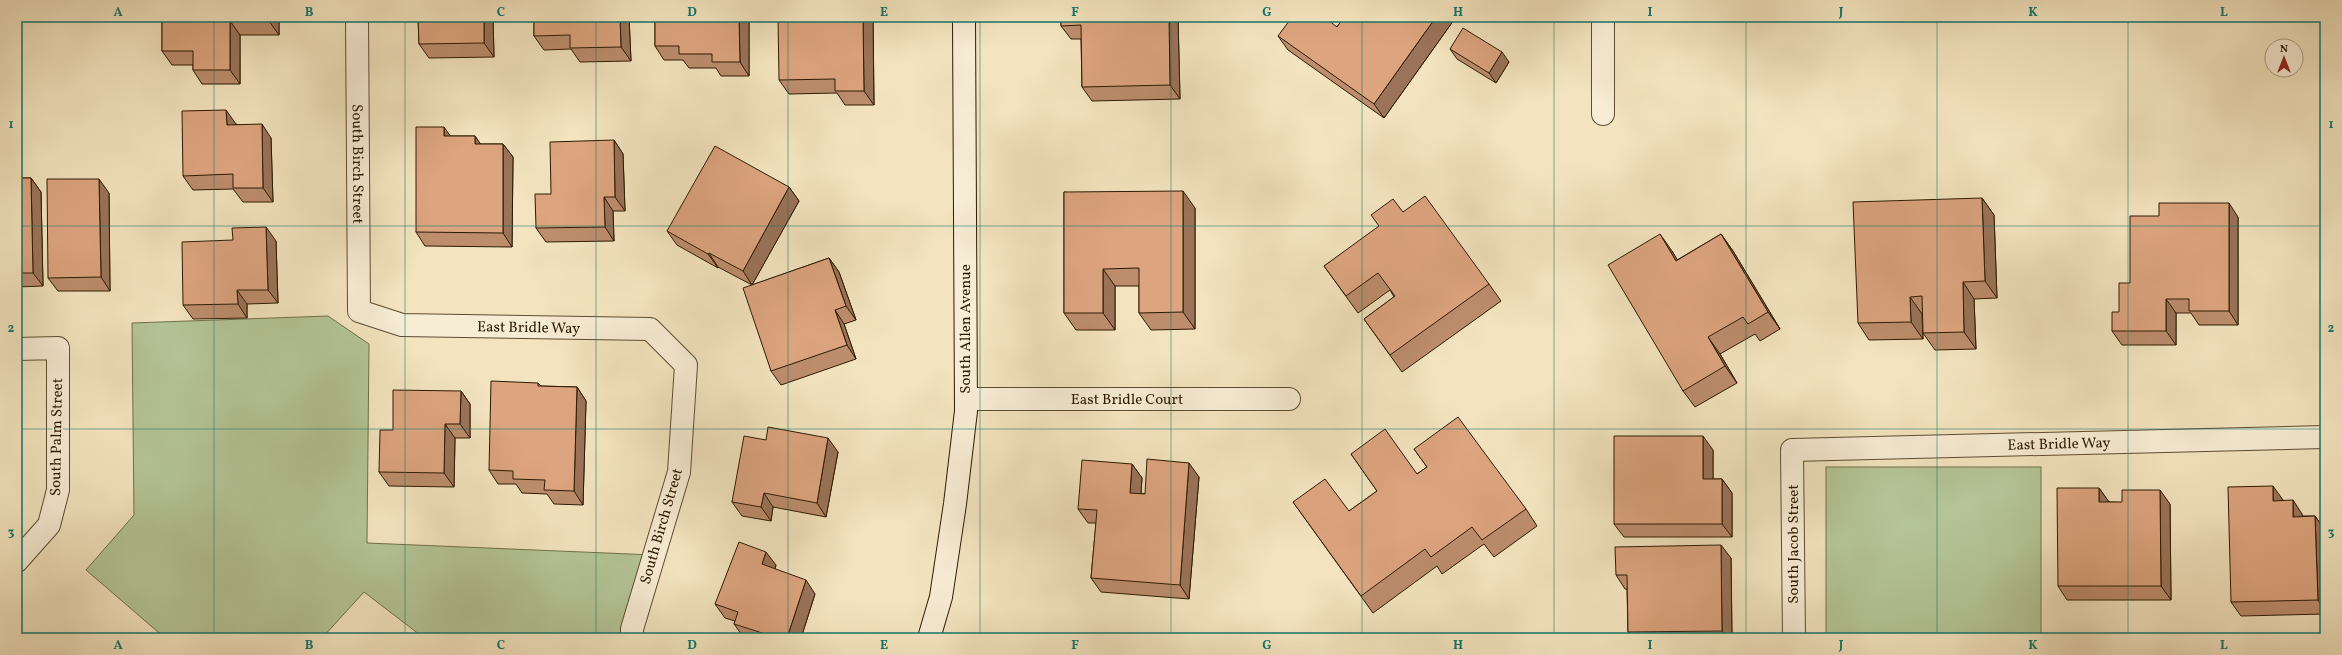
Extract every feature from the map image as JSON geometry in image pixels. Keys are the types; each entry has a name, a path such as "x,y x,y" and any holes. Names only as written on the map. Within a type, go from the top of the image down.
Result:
{"street":[{"name":"South Birch Street","path":"357,17 359,311"},
{"name":"South Allen Avenue","path":"929,638 940,597 955,504 966,398 964,17"},
{"path":"1603,17 1603,114"},
{"name":"East Bridle Way","path":"359,311 402,325 650,329 686,365"},
{"name":"South Palm Street","path":"17,349 58,348 58,490 49,525 17,561"},
{"name":"South Birch Street","path":"632,638 632,629 679,472 686,365"},
{"name":"East Bridle Court","path":"966,398 1289,398"},
{"name":"East Bridle Way","path":"1792,450 2325,436"},
{"name":"South Jacob Street","path":"1792,450 1794,638"}],"green space":[{"path":"328,316 369,344 367,543 654,555 632,638 424,638 364,592 322,638 165,638 86,570 134,515 132,323"},
{"path":"1826,467 2041,467 2041,638 1826,638"}],"building":[{"path":"162,17 269,17 269,21 230,21 230,70 193,70 193,51 162,51"},
{"path":"418,17 484,17 484,43 419,44"},
{"path":"534,17 620,17 621,47 570,48 570,35 534,36"},
{"path":"655,17 739,17 740,62 712,62 712,54 679,54 679,46 655,46"},
{"path":"778,17 863,17 864,91 835,91 835,79 779,80"},
{"path":"1061,17 1169,17 1170,85 1082,87 1081,25 1061,26"},
{"path":"1292,17 1324,17 1337,27 1344,17 1436,17 1374,104 1278,36"},
{"path":"1463,28 1502,52 1489,73 1450,49"},
{"path":"226,110 227,125 262,124 263,188 233,188 233,174 183,176 182,111"},
{"path":"416,127 444,127 444,136 475,136 475,144 503,144 503,233 416,232"},
{"path":"614,140 615,197 604,197 605,227 536,228 535,194 551,194 550,142"},
{"path":"715,146 789,187 743,271 709,253 708,254 667,231"},
{"path":"17,178 31,178 33,273 17,273"},
{"path":"47,179 99,179 101,277 48,278"},
{"path":"1183,191 1183,312 1139,313 1139,268 1103,269 1103,313 1064,313 1064,192"},
{"path":"1425,196 1489,284 1390,355 1364,319 1395,296 1378,273 1346,296 1324,266 1379,226 1371,215 1393,199 1403,212"},
{"path":"1982,198 1985,281 1963,282 1964,332 1923,333 1922,296 1910,297 1911,322 1858,323 1853,202"},
{"path":"2159,203 2229,203 2229,311 2189,311 2189,299 2166,299 2166,331 2112,331 2112,312 2119,312 2119,283 2130,283 2130,216 2159,216"},
{"path":"266,227 268,290 237,290 238,304 183,305 182,242 233,240 232,228"},
{"path":"1660,234 1676,261 1721,234 1768,312 1748,324 1743,317 1708,337 1725,366 1683,391 1608,265"},
{"path":"829,258 846,306 835,310 847,345 771,371 743,288"},
{"path":"491,381 538,383 538,386 577,387 574,491 544,490 545,480 513,479 513,471 489,470"},
{"path":"393,390 461,391 460,424 445,424 444,473 379,472 380,430 393,430"},
{"path":"1458,417 1526,509 1482,540 1472,527 1431,557 1425,549 1361,596 1293,502 1325,479 1349,511 1377,491 1351,454 1385,429 1417,474 1427,467 1414,449"},
{"path":"768,427 828,438 817,503 764,493 761,507 732,502 744,436 766,440"},
{"path":"1614,436 1703,436 1703,479 1722,479 1722,524 1614,524"},
{"path":"1147,459 1189,463 1180,585 1091,578 1097,510 1078,509 1082,460 1132,464 1130,493 1145,494"},
{"path":"2273,486 2273,501 2293,500 2293,517 2315,516 2318,600 2231,602 2228,487"},
{"path":"2057,488 2099,488 2099,502 2122,502 2122,490 2160,490 2161,586 2058,586"},
{"path":"739,542 766,552 762,564 806,580 787,638 778,638 734,624 738,612 715,604"},
{"path":"1721,545 1722,631 1628,632 1627,575 1616,575 1615,547"}]}
